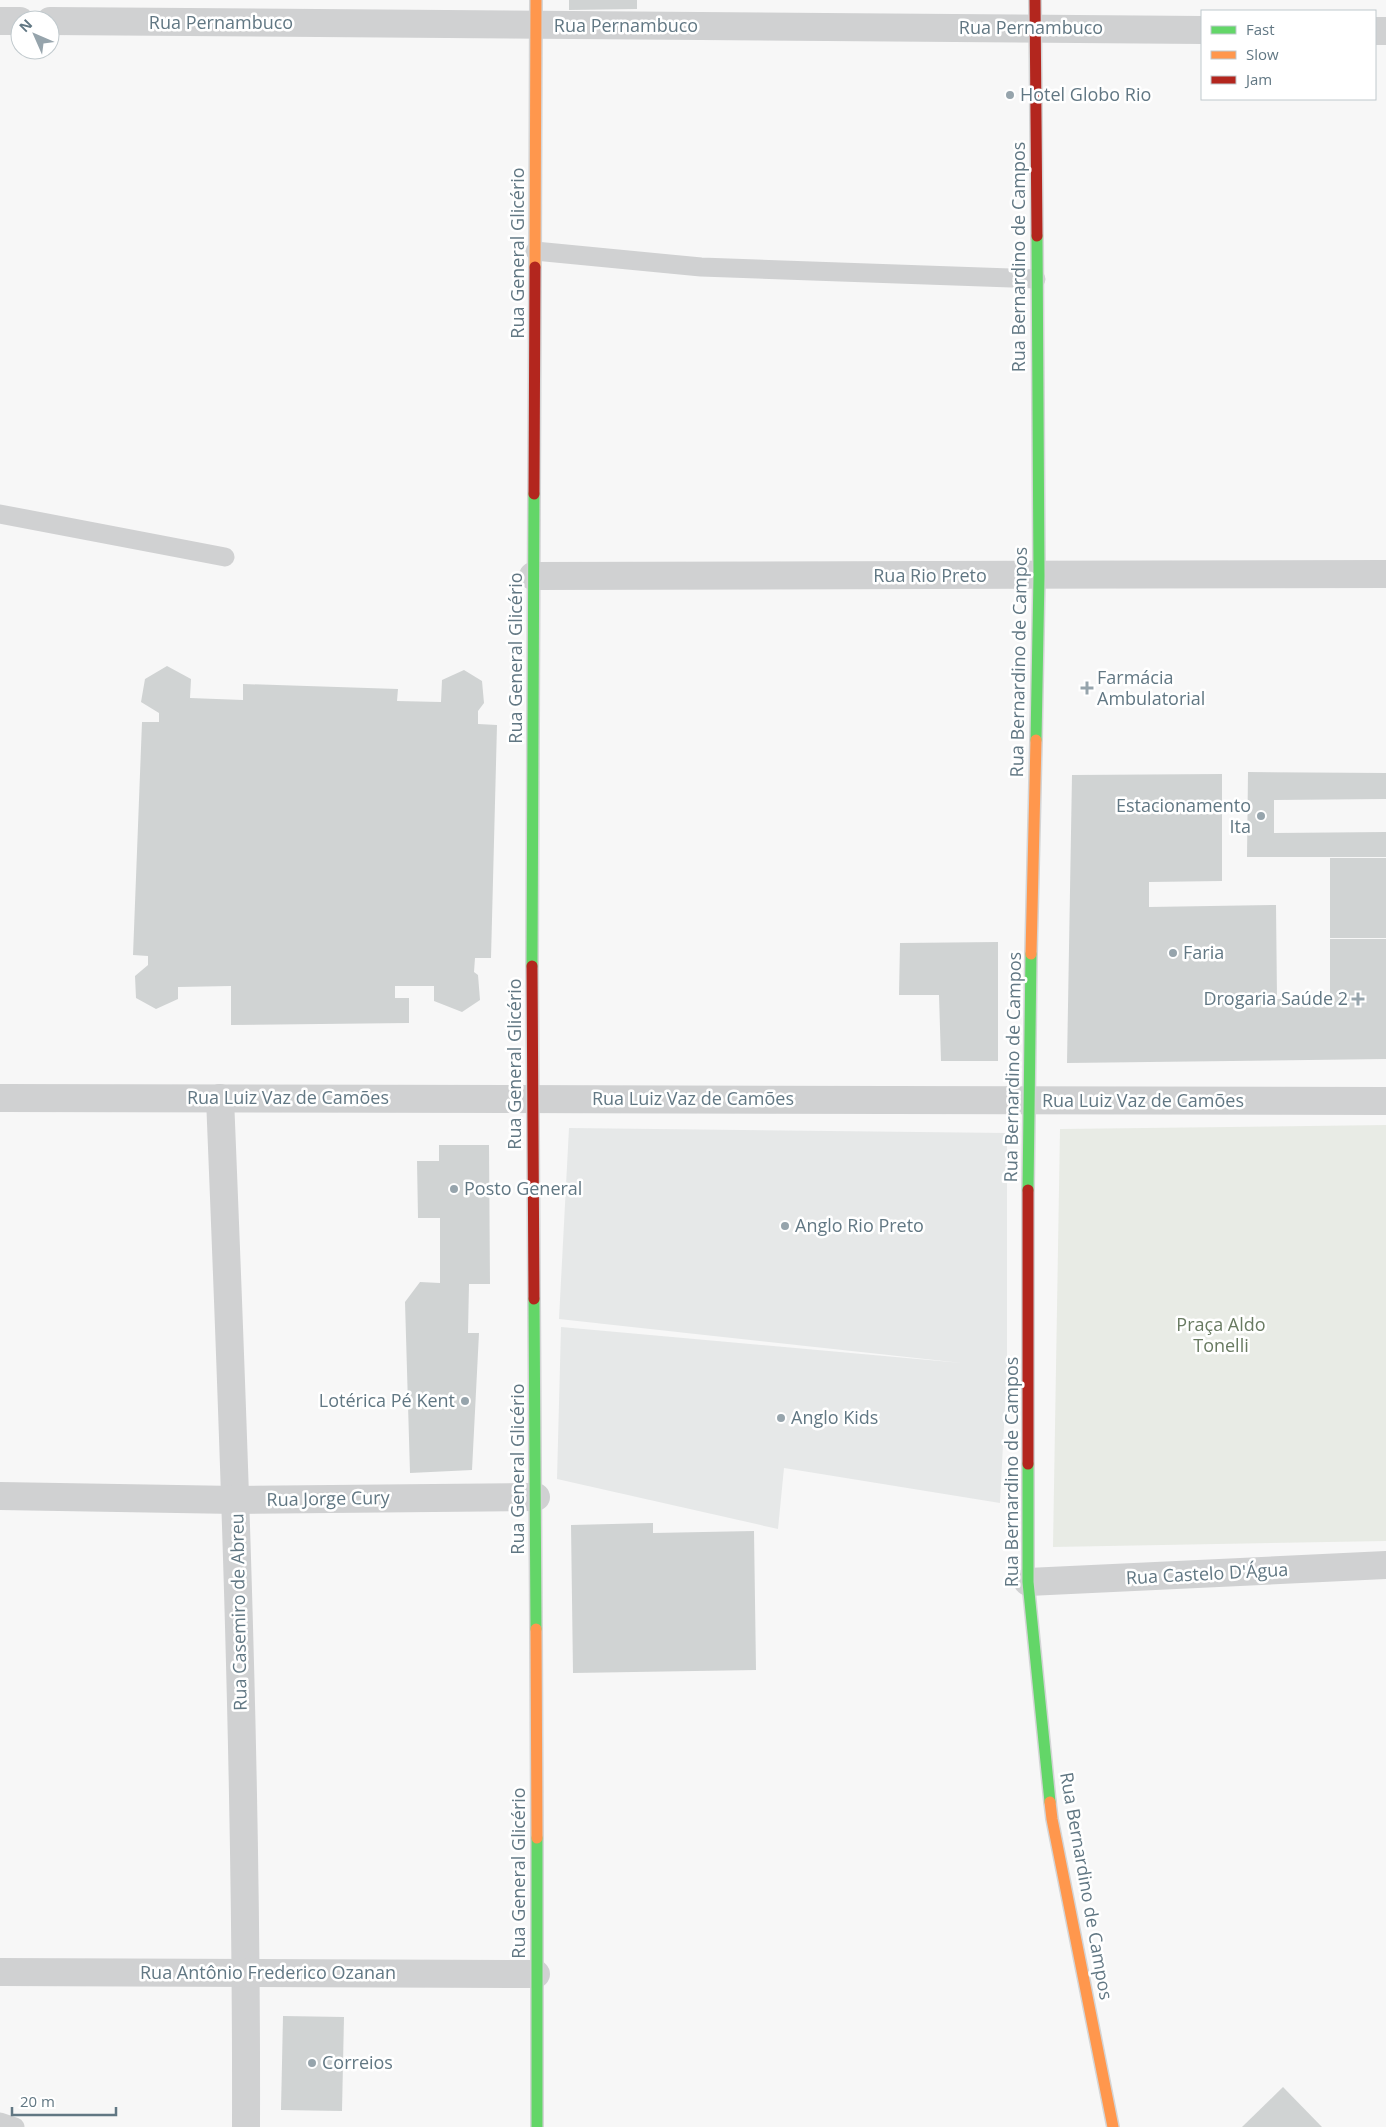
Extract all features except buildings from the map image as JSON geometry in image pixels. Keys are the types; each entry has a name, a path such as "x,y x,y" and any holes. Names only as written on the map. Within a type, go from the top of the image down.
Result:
{"street":[{"name":"Rua Bernardino de Campos","path":"1036,0 1038,576 1028,1100 1028,1582 1052,1819 1113,2127"},
{"name":"Rua Pernambuco","path":"60,22 536,12 1036,28 1201,30"},
{"name":"Rua General Glicério","path":"536,12 532,1099 536,1497 537,2127"},
{"name":"Rua Rio Preto","path":"533,576 1386,574"},
{"name":"Rua Luiz Vaz de Camões","path":"0,1098 1386,1101"},
{"name":"Rua Casemiro de Abreu","path":"220,1098 236,1500 247,1973 246,2127"},
{"name":"Rua Jorge Cury","path":"0,1496 236,1500 536,1497"},
{"name":"Rua Castelo D'Água","path":"1028,1582 1386,1565"},
{"name":"Rua Antônio Frederico Ozanan","path":"0,1972 536,1974"}],"lane":[{"path":"535,251 701,267 1036,279"},
{"path":"0,514 225,557"},
{"path":"0,2122 15,2127"}],"shaded area":[{"path":"569,1128 1007,1133 1007,1367 1000,1503 784,1468 778,1529 557,1479 561,1327 962,1363 559,1319"}],"green space":[{"name":"Praça Aldo Tonelli","path":"1386,1125 1386,1541 1053,1547 1060,1129"}],"traffic: fast":[{"path":"1036,740 1039,576 1037,236"},
{"path":"532,966 534,494"},
{"path":"1028,1190 1031,954"},
{"path":"534,1299 536,1629"},
{"path":"1028,1464 1028,1582 1050,1802"},
{"path":"537,1838 537,2127"}],"traffic: slow":[{"path":"535,267 536,0"},
{"path":"1031,954 1036,740"},
{"path":"536,1629 537,1838"},
{"path":"1050,1802 1113,2127"}],"traffic: jam":[{"path":"1035,0 1037,236"},
{"path":"534,494 535,267"},
{"path":"532,966 534,1299"},
{"path":"1028,1190 1028,1464"}],"place":[{"name":"Hotel Globo Rio","path":"1010,95"},
{"name":"Farmácia Ambulatorial","path":"1087,688"},
{"name":"Estacionamento Ita","path":"1261,816"},
{"name":"Faria","path":"1173,953"},
{"name":"Drogaria Saúde 2","path":"1358,999"},
{"name":"Posto General","path":"454,1189"},
{"name":"Anglo Rio Preto","path":"785,1226"},
{"name":"Lotérica Pé Kent","path":"465,1401"},
{"name":"Anglo Kids","path":"781,1418"},
{"name":"Correios","path":"312,2063"}]}
